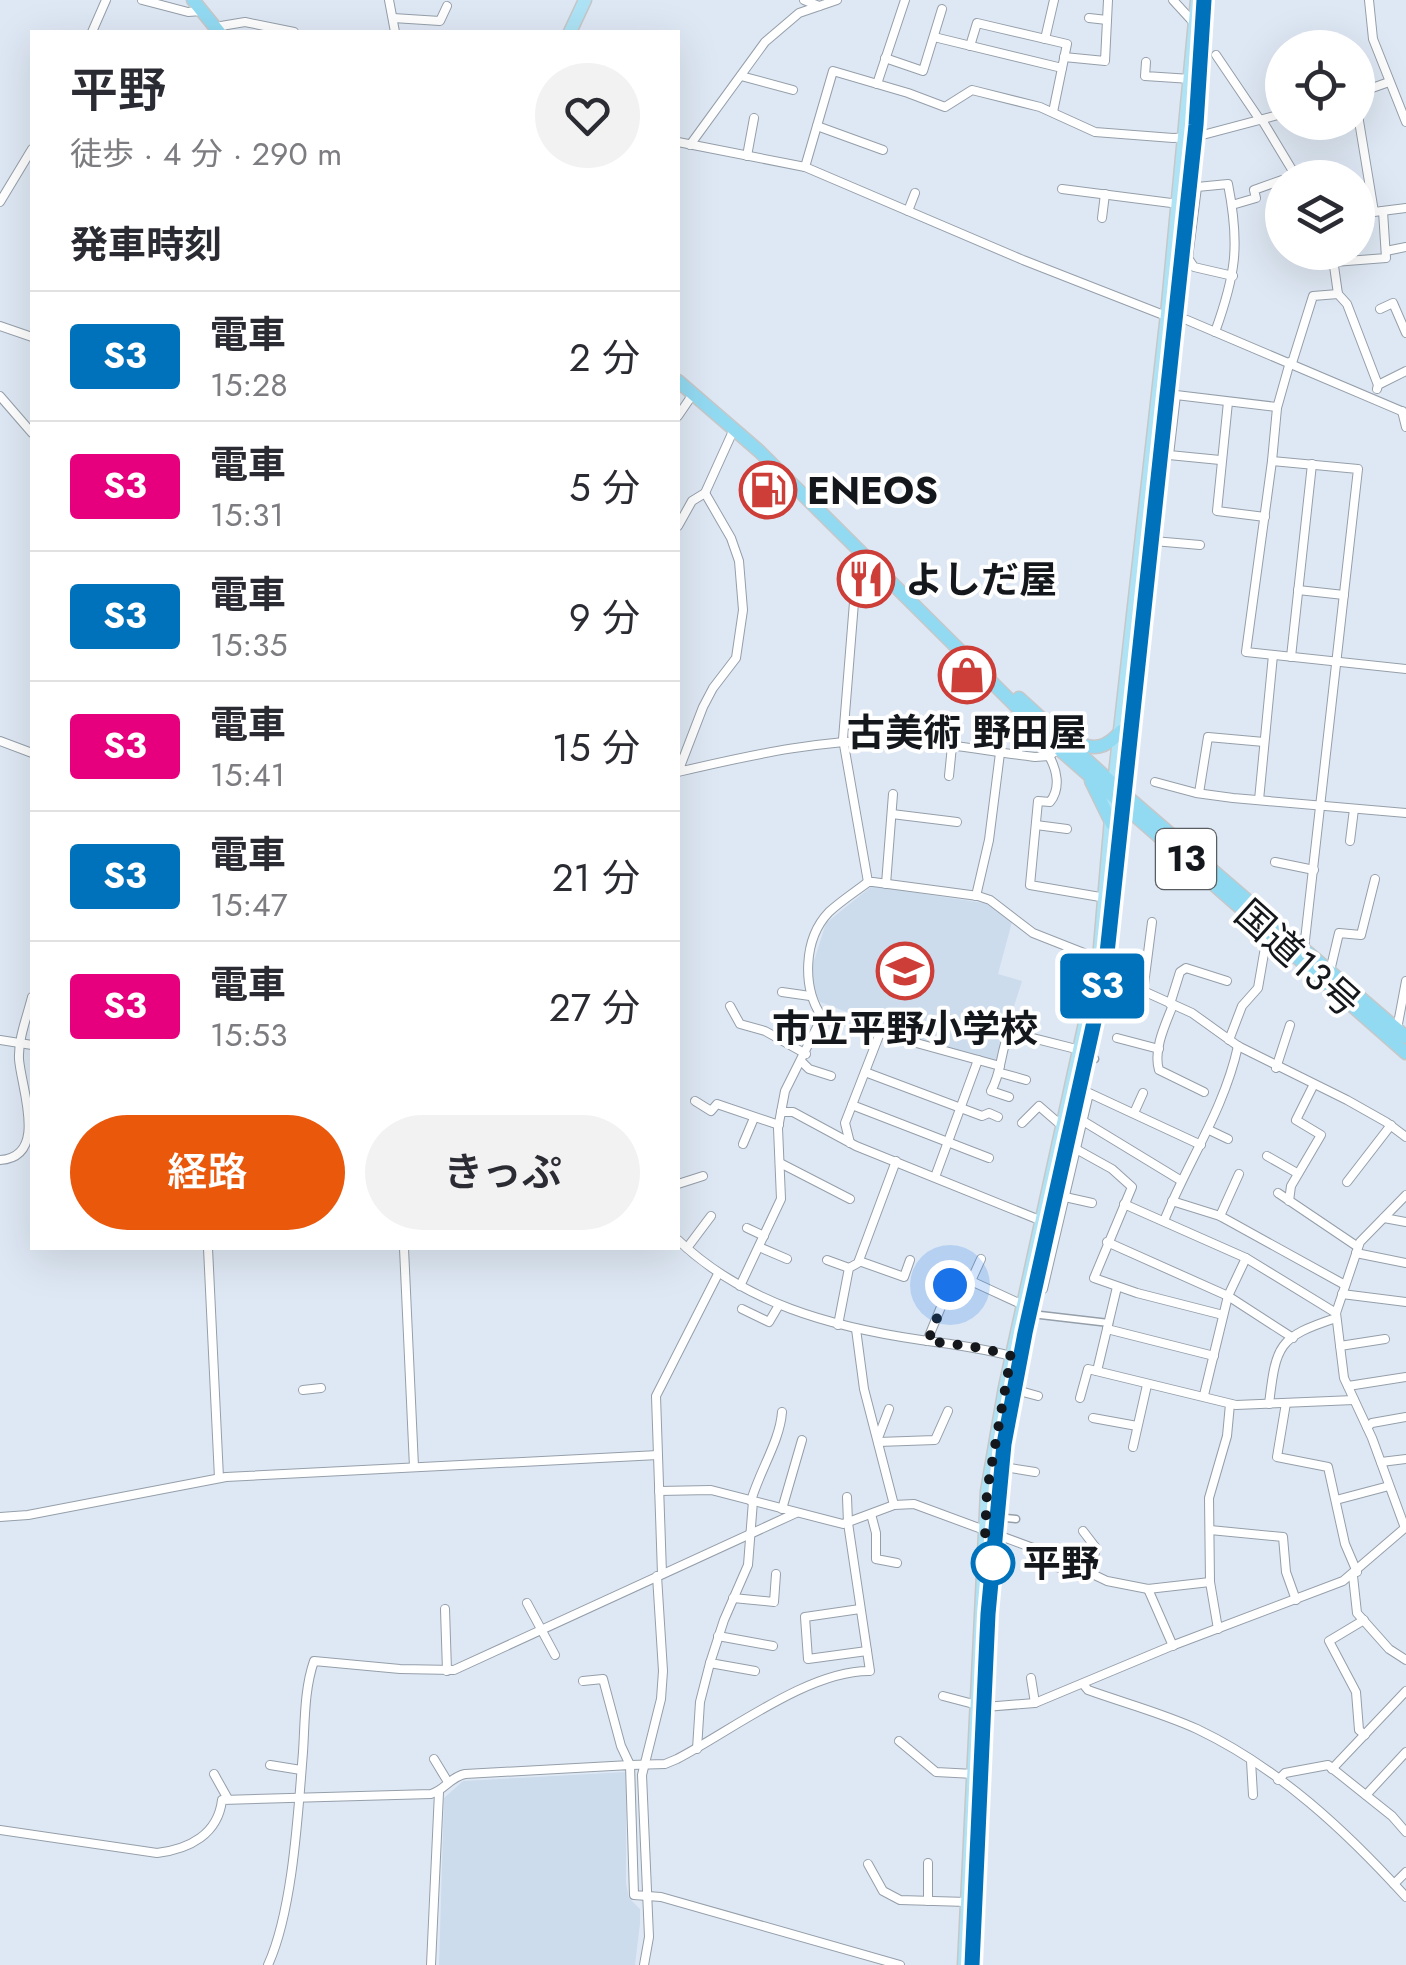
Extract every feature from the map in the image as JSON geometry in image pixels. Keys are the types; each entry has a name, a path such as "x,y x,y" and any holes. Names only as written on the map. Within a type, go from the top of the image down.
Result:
{"highway":[{"path":"197,6 217,30"},
{"name":"国道13号","path":"680,383 734,429 970,659 1054,752 1113,789 1401,1033"},
{"name":"国道13号","path":"970,659 1016,695 1113,789 1406,1054"},
{"path":"1016,695 1086,747 1108,744 1121,731"},
{"path":"1087,773 1112,824"}],"main road":[{"path":"571,30 585,0"},
{"path":"964,1965 985,1516 991,1465 1011,1356 1098,965 1113,789 1168,314 1197,0"}],"street":[{"path":"93,30 106,0"},
{"path":"142,0 188,12 197,6"},
{"path":"389,0 395,30"},
{"path":"804,0 818,6"},
{"path":"690,144 765,42 798,14 834,0"},
{"path":"877,84 905,0"},
{"path":"1046,39 1054,0"},
{"path":"1064,58 1105,61 1108,0"},
{"path":"1172,0 1195,24"},
{"path":"1369,0 1373,39 1406,122"},
{"path":"393,18 440,20 448,6"},
{"path":"886,58 923,71 942,9"},
{"path":"1088,18 1108,20"},
{"path":"217,30 245,22 284,30"},
{"path":"970,46 977,22 1067,44 1053,112"},
{"path":"934,37 1062,68"},
{"path":"1216,54 1284,160"},
{"path":"1146,62 1145,76 1191,79"},
{"path":"804,167 833,71 944,108 972,90 1053,112 1095,132 1185,138 1265,119"},
{"path":"741,76 793,90"},
{"path":"1375,87 1389,82"},
{"path":"746,156 754,118"},
{"path":"817,126 883,150"},
{"path":"1362,140 1374,212 1406,208"},
{"path":"680,142 804,167 1023,260 1215,332 1373,398 1404,412 1406,426"},
{"path":"0,202 30,156"},
{"path":"1215,332 1233,276 1236,227 1228,184 1197,187 1188,258 1194,267 1233,276"},
{"path":"1232,205 1256,198 1254,190 1265,186"},
{"path":"1062,189 1178,204"},
{"path":"908,212 914,194"},
{"path":"1102,218 1106,194"},
{"path":"1375,259 1386,258 1383,211"},
{"path":"1386,251 1406,247"},
{"path":"1335,270 1338,294 1347,304 1378,385 1373,398"},
{"path":"1338,294 1313,296 1277,407 1246,652 1406,669"},
{"path":"1380,308 1393,304 1406,333"},
{"path":"0,326 30,336"},
{"path":"1378,385 1406,371"},
{"path":"680,413 693,394"},
{"path":"0,396 30,431"},
{"path":"1220,460 1169,455 1176,396 1277,407"},
{"path":"1228,402 1217,511 1265,517"},
{"path":"680,522 692,501 705,492 734,429"},
{"path":"1272,461 1358,468 1304,949"},
{"path":"1291,657 1312,464"},
{"path":"680,767 712,688 736,658 743,610 739,560 705,492"},
{"path":"1142,540 1200,545"},
{"path":"863,556 857,565 844,744 868,882"},
{"path":"1298,590 1344,596"},
{"path":"1259,800 1273,655"},
{"path":"1199,794 1208,737 1264,742"},
{"path":"680,772 778,750 904,740 1000,753 1054,752 1058,770 1054,798 1050,802 1038,801 1030,885 1106,898"},
{"path":"0,741 30,751"},
{"path":"949,776 952,746"},
{"path":"976,896 989,840 1000,753"},
{"path":"1155,782 1199,794 1406,813"},
{"path":"886,884 894,794"},
{"path":"1350,841 1354,810"},
{"path":"892,814 957,822"},
{"path":"1036,825 1067,829"},
{"path":"1275,862 1314,870"},
{"path":"1330,971 1339,932 1361,935 1375,879"},
{"path":"740,1286 782,1194 778,1125 785,1090 822,1018 810,996 806,974 821,923 868,882 990,900 1033,933 1142,992 1192,1013 1276,1068 1391,1124 1406,1136"},
{"path":"1142,992 1152,922"},
{"path":"1164,1221 1180,1180 1210,1130 1231,1078 1242,1006 1258,988 1268,930"},
{"path":"1204,1092 1159,1070 1159,1049 1180,972 1186,968 1227,981"},
{"path":"1401,1033 1406,981"},
{"path":"782,992 810,996"},
{"path":"0,1160 24,1149 29,1129 19,1056 30,1005"},
{"path":"730,1006 740,1024 765,1030 804,1058 809,1069 831,1076"},
{"path":"1276,1068 1290,1025"},
{"path":"1009,1097 991,1091 1001,1069 1009,1032 1096,1059"},
{"path":"850,1143 845,1123 880,1033 978,1060 1026,1080"},
{"path":"1116,1038 1159,1049"},
{"path":"0,1040 30,1045"},
{"path":"936,1176 978,1060"},
{"path":"865,1072 982,1116 989,1113 998,1117"},
{"path":"1289,1201 1297,1174 1321,1134 1296,1120 1313,1086"},
{"path":"1043,1288 1090,1093 1201,1145"},
{"path":"1134,1114 1143,1093"},
{"path":"695,1101 707,1110 717,1104 778,1125"},
{"path":"852,1105 990,1158"},
{"path":"1022,1123 1040,1106 1062,1126"},
{"path":"781,1112 793,1112 850,1143 1042,1221"},
{"path":"743,1144 754,1118"},
{"path":"1083,1121 1180,1180"},
{"path":"1347,1182 1391,1124"},
{"path":"1210,1130 1228,1139"},
{"path":"1076,1149 1112,1169 1132,1187 1094,1278 1223,1315"},
{"path":"1266,1156 1297,1174"},
{"path":"838,1325 850,1268 859,1261 896,1162"},
{"path":"780,1164 850,1198"},
{"path":"1220,1216 1239,1174"},
{"path":"680,1183 703,1176"},
{"path":"1278,1193 1357,1250 1406,1263"},
{"path":"943,1696 976,1705 1034,1704 1355,1574 1405,1528 1348,1386 1336,1316 1357,1250 1406,1195"},
{"path":"1065,1197 1092,1203"},
{"path":"1172,1202 1220,1216 1344,1290 1406,1302"},
{"path":"1124,1204 1246,1258 1336,1316"},
{"path":"686,1248 712,1216"},
{"path":"1384,1218 1406,1222"},
{"path":"747,1228 764,1236"},
{"path":"680,1242 718,1274 779,1305 856,1329 1011,1356"},
{"path":"1108,1242 1228,1296 1292,1338"},
{"path":"759,1247 787,1259"},
{"path":"208,1250 220,1478"},
{"path":"404,1250 414,1468"},
{"path":"1204,1396 1228,1296 1246,1258"},
{"path":"981,1259 972,1281 1022,1309 1108,1326 1214,1356"},
{"path":"827,1260 850,1268"},
{"path":"859,1261 904,1276 910,1260"},
{"path":"644,1965 649,1937 642,1776 664,1671 656,1396 718,1274"},
{"path":"928,1341 950,1285"},
{"path":"1097,1371 1117,1287"},
{"path":"742,1309 769,1322 779,1305"},
{"path":"1269,1404 1276,1353 1298,1331 1336,1316"},
{"path":"856,1329 864,1389 894,1505"},
{"path":"1340,1346 1385,1339"},
{"path":"1080,1398 1088,1369 1230,1404 1354,1400"},
{"path":"1348,1386 1406,1377"},
{"path":"1133,1447 1147,1385"},
{"path":"1005,1387 1038,1396"},
{"path":"303,1390 321,1388"},
{"path":"1286,1403 1277,1457 1328,1467 1355,1574 1357,1612 1388,1648 1406,1660"},
{"path":"1218,1629 1210,1582 1210,1487 1224,1446 1230,1404"},
{"path":"878,1441 889,1410"},
{"path":"878,1441 935,1440 948,1411"},
{"path":"697,1749 700,1702 718,1636 748,1564 752,1501 782,1412"},
{"path":"1093,1418 1138,1426"},
{"path":"1366,1427 1406,1418"},
{"path":"782,1509 802,1440"},
{"path":"0,1517 220,1478 658,1455"},
{"path":"1381,1462 1406,1459"},
{"path":"991,1465 1035,1472"},
{"path":"1336,1500 1390,1486"},
{"path":"659,1492 712,1490 829,1522 848,1523 894,1505 920,1505 986,1533 1015,1540 1106,1581 1148,1590 1210,1582"},
{"path":"431,1965 439,1792 448,1782 465,1774 665,1764 821,1681 842,1673 870,1671 846,1496"},
{"path":"268,1965 282,1920 300,1799 306,1695 314,1661 448,1671 796,1513"},
{"path":"872,1514 876,1559 897,1563"},
{"path":"985,1516 1016,1518"},
{"path":"1083,1530 1096,1548 1090,1573"},
{"path":"1210,1530 1283,1537 1286,1572 1296,1600"},
{"path":"1039,1561 1078,1574 1090,1573"},
{"path":"734,1598 774,1602 776,1574"},
{"path":"1148,1590 1173,1646"},
{"path":"527,1603 555,1656"},
{"path":"444,1609 448,1671"},
{"path":"860,1609 805,1617 808,1659 867,1651"},
{"path":"1364,1620 1328,1640 1356,1692 1360,1730 1364,1735"},
{"path":"718,1636 773,1646"},
{"path":"710,1663 755,1671"},
{"path":"1031,1678 1034,1704"},
{"path":"583,1681 603,1679 630,1765 634,1894 661,1897 900,1965"},
{"path":"1082,1684 1088,1690 1187,1725 1251,1761 1338,1826 1406,1898"},
{"path":"1332,1768 1406,1691"},
{"path":"899,1741 936,1772 974,1774"},
{"path":"1366,1795 1406,1752"},
{"path":"434,1758 448,1782"},
{"path":"1251,1761 1253,1795"},
{"path":"270,1765 302,1770"},
{"path":"1278,1780 1285,1773 1328,1765 1406,1832"},
{"path":"214,1774 228,1800"},
{"path":"0,1830 157,1853 180,1850 198,1839 217,1821 222,1800 439,1792"},
{"path":"1397,1822 1406,1812"},
{"path":"868,1864 883,1891 900,1900 967,1902"},
{"path":"928,1864 928,1901"},
{"path":"1394,1884 1406,1872"}],"shaded area":[{"name":"市立平野小学校","path":"872,886 990,904 1012,922 998,974 1022,981 996,1063 883,1030 876,1023 820,1002 814,991 812,967 826,923"},
{"path":"626,1772 626,1883 629,1898 640,1909 635,1965 439,1965 444,1798 463,1781"}],"railway":[{"path":"972,1965 989,1614 1002,1467 1025,1333 1105,972 1197,125 1204,0"}],"train":[{"name":"S3","path":"972,1965 988,1614 1007,1421 1105,972 1196,125 1204,0"}],"place":[{"name":"ENEOS","path":"768,490"},
{"name":"よしだ屋","path":"866,579"},
{"name":"古美術 野田屋","path":"967,675"},
{"name":"市立平野小学校","path":"905,971"},
{"name":"平野","path":"993,1563"}],"route":[{"path":"950,1285 928,1341 1011,1356 987,1491 984,1561 993,1563"}]}
